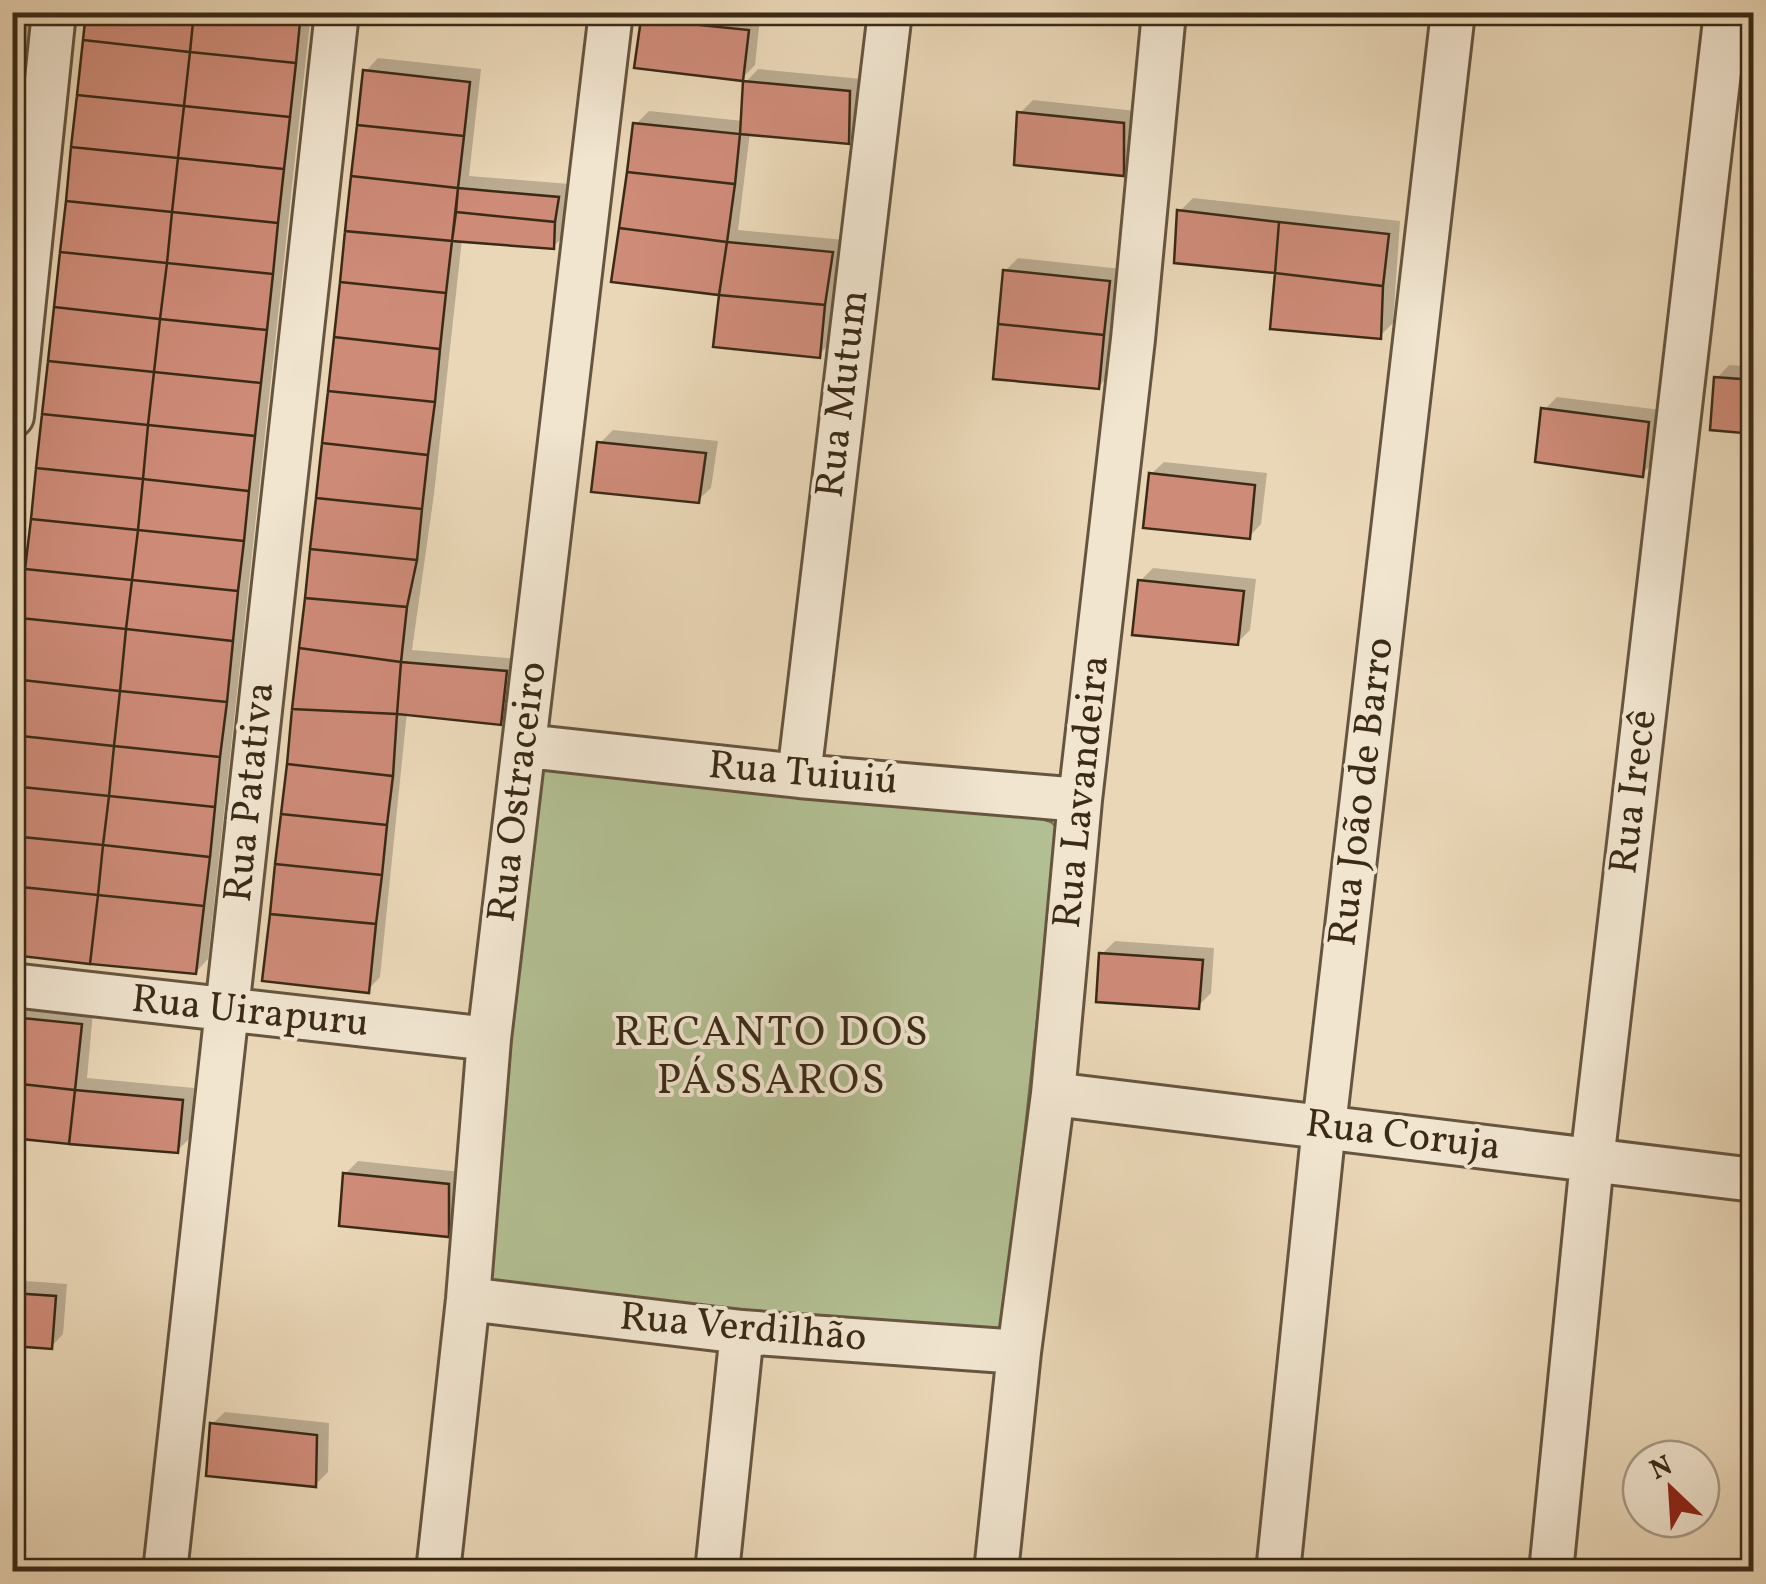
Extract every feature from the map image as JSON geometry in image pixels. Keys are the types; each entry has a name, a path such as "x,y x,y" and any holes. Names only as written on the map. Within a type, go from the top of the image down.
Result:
{"street":[{"path":"12,416 54,12"},
{"name":"Rua Patativa","path":"165,1572 337,12"},
{"name":"Rua Ostraceiro","path":"438,1572 468,1299 488,1039 526,746 610,12"},
{"name":"Rua Mutum","path":"798,776 890,12"},
{"name":"Rua Lavandeira","path":"996,1572 1018,1352 1053,1094 1080,800 1133,339 1164,12"},
{"name":"Rua João de Barro","path":"1278,1572 1324,1126 1453,12"},
{"name":"Rua Irecê","path":"1551,1572 1592,1161 1726,12"},
{"name":"Rua Tuiuiú","path":"526,746 798,776 1080,800"},
{"name":"Rua Uirapuru","path":"12,985 488,1039"},
{"name":"Rua Coruja","path":"1053,1094 1754,1180"},
{"name":"Rua Verdilhão","path":"468,1299 742,1332 1018,1352"},
{"path":"717,1572 742,1332"}],"green space":[{"path":"545,764 1024,813 1058,828 1004,1322 995,1333 504,1291 492,1281 486,1261 535,780"}],"building":[{"path":"86,12 194,12 190,52 83,40"},
{"path":"194,12 301,12 296,63 190,52"},
{"path":"641,19 749,30 743,81 634,68"},
{"path":"12,30 24,31 17,85 12,85"},
{"path":"83,40 190,52 184,106 77,95"},
{"path":"190,52 296,63 290,117 184,106"},
{"path":"363,70 470,82 464,136 357,125"},
{"path":"743,81 850,91 849,144 740,134"},
{"path":"12,85 17,85 12,127"},
{"path":"77,95 184,106 178,158 71,147"},
{"path":"184,106 290,117 284,169 178,158"},
{"path":"1017,112 1124,123 1124,176 1014,165"},
{"path":"633,123 740,134 735,184 627,172"},
{"path":"357,125 464,136 458,188 351,176"},
{"path":"71,147 178,158 172,212 66,201"},
{"path":"178,158 284,169 278,223 172,212"},
{"path":"627,172 735,184 727,242 619,228"},
{"path":"351,176 458,188 452,241 345,231"},
{"path":"458,188 559,197 555,222 456,212"},
{"path":"66,201 172,212 167,263 60,252"},
{"path":"1177,210 1279,222 1275,273 1174,263"},
{"path":"172,212 278,223 273,274 167,263"},
{"path":"456,212 555,222 554,249 452,241"},
{"path":"1279,222 1389,234 1383,286 1275,273"},
{"path":"619,228 727,242 719,295 611,282"},
{"path":"345,231 452,241 446,293 340,282"},
{"path":"727,242 833,252 825,305 719,295"},
{"path":"60,252 167,263 160,319 54,307"},
{"path":"167,263 273,274 267,330 160,319"},
{"path":"1003,270 1110,281 1104,335 998,324"},
{"path":"1275,273 1383,286 1381,339 1270,329"},
{"path":"340,282 446,293 440,349 334,337"},
{"path":"719,295 825,305 820,358 713,347"},
{"path":"54,307 160,319 154,372 48,361"},
{"path":"160,319 267,330 261,383 154,372"},
{"path":"998,324 1104,335 1099,389 993,379"},
{"path":"334,337 440,349 435,402 328,391"},
{"path":"48,361 154,372 148,425 42,414"},
{"path":"154,372 261,383 255,436 148,425"},
{"path":"1714,377 1754,380 1754,434 1710,430"},
{"path":"328,391 435,402 428,455 322,443"},
{"path":"1541,408 1649,422 1643,477 1535,462"},
{"path":"42,414 148,425 143,479 36,468"},
{"path":"148,425 255,436 249,491 143,479"},
{"path":"597,442 706,453 699,503 591,492"},
{"path":"322,443 428,455 422,509 316,498"},
{"path":"36,468 143,479 138,530 31,519"},
{"path":"1149,473 1255,485 1250,539 1143,528"},
{"path":"143,479 249,491 244,541 138,530"},
{"path":"316,498 422,509 417,560 310,549"},
{"path":"31,519 138,530 132,580 25,569"},
{"path":"138,530 244,541 238,591 132,580"},
{"path":"310,549 417,560 407,607 305,598"},
{"path":"25,569 132,580 126,629 20,618"},
{"path":"132,580 238,591 233,641 126,629"},
{"path":"1138,580 1244,591 1238,645 1132,635"},
{"path":"305,598 407,607 401,662 299,648"},
{"path":"20,618 126,629 120,691 13,679"},
{"path":"126,629 233,641 227,702 120,691"},
{"path":"299,648 401,662 397,714 292,709"},
{"path":"401,662 507,671 501,725 397,714"},
{"path":"13,679 120,691 114,746 12,735"},
{"path":"120,691 227,702 220,757 114,746"},
{"path":"292,709 397,714 393,776 287,764"},
{"path":"12,735 114,746 109,796 12,786"},
{"path":"114,746 220,757 215,807 109,796"},
{"path":"287,764 393,776 387,825 281,814"},
{"path":"12,786 109,796 103,845 12,836"},
{"path":"109,796 215,807 210,857 103,845"},
{"path":"281,814 387,825 382,875 275,864"},
{"path":"12,836 103,845 98,895 12,886"},
{"path":"103,845 210,857 204,906 98,895"},
{"path":"275,864 382,875 376,924 270,914"},
{"path":"12,886 98,895 90,964 12,955"},
{"path":"98,895 204,906 196,974 90,964"},
{"path":"270,914 376,924 369,993 262,981"},
{"path":"1099,953 1203,960 1199,1009 1096,1002"},
{"path":"12,1017 82,1024 75,1090 12,1083"},
{"path":"12,1083 75,1090 69,1144 12,1138"},
{"path":"75,1090 183,1100 178,1153 69,1144"},
{"path":"343,1173 449,1184 449,1237 339,1226"},
{"path":"12,1293 56,1296 52,1349 12,1346"},
{"path":"210,1423 317,1435 316,1487 206,1476"}],"district":[{"name":"RECANTO DOS PÁSSAROS","path":"772,1058"}]}
